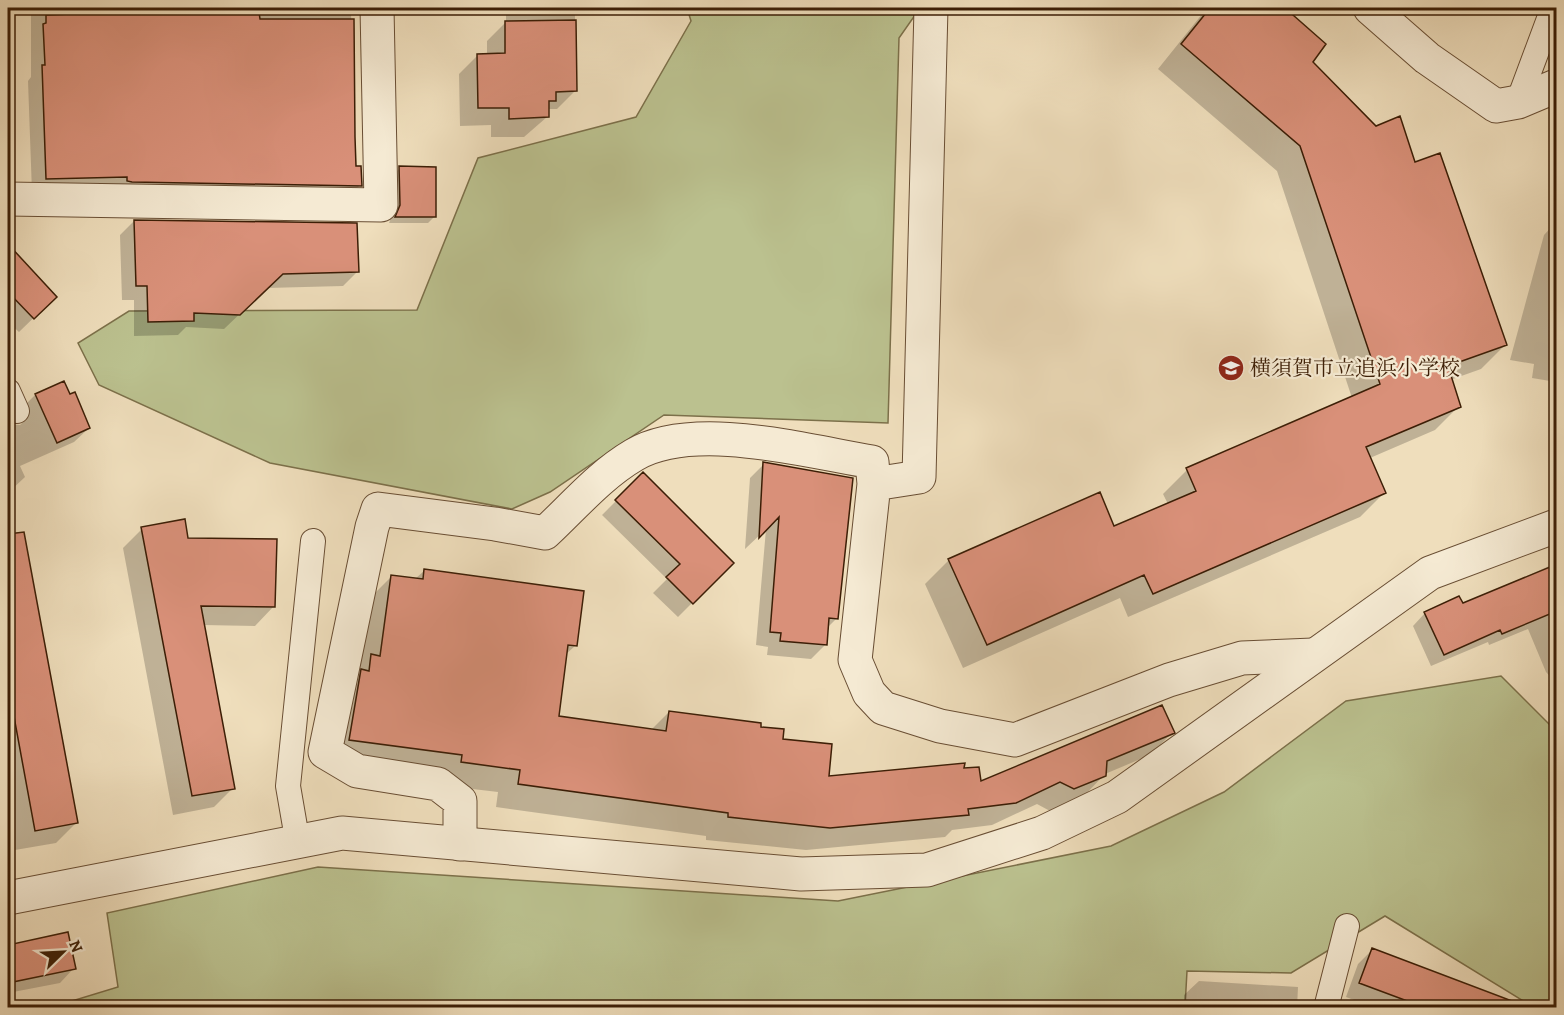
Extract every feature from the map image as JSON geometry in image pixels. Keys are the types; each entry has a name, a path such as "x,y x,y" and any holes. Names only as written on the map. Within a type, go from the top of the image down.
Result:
{"street":[{"path":"8,199 381,205 376,8"},
{"path":"873,484 919,477 931,8"},
{"path":"1370,8 1427,58 1496,106 1518,102 1557,86"},
{"path":"460,843 460,801 438,784 357,771 325,752 372,527 378,509 545,533 606,474 636,454 668,441 717,438 872,462 873,484 855,660 869,693 883,708 940,726 1015,740 1169,680 1242,658 1313,655"},
{"path":"8,898 298,844 342,833 801,874 927,870 1042,833 1117,797 1430,573 1557,526"}],"lane":[{"path":"1518,102 1553,8"},
{"path":"298,844 288,786 313,541"},
{"path":"1326,1008 1347,926"}],"green space":[{"path":"687,8 920,8 899,38 888,423 664,415 550,492 512,509 270,463 99,385 78,343 129,311 417,310 478,158 636,117 691,21"},
{"path":"1501,676 1556,731 1556,1007 1533,1007 1385,916 1291,973 1187,971 1185,1007 49,1008 118,987 107,913 318,867 838,901 1111,846 1224,792 1346,701"}],"building":[{"path":"1210,8 1285,8 1326,44 1313,62 1376,126 1400,116 1415,162 1440,153 1507,345 1448,366 1461,407 1366,447 1386,493 1153,594 1144,575 987,645 948,559 1100,492 1114,526 1196,491 1186,468 1380,384 1300,146 1181,44"},
{"path":"174,10 174,13 259,12 260,19 354,19 356,166 361,166 362,186 132,182 127,181 127,177 46,179 42,65 45,65 43,24 46,23 46,15"},
{"path":"576,20 577,91 556,92 556,101 549,101 549,117 509,119 509,108 478,108 477,54 505,53 505,21"},
{"path":"399,166 436,167 436,217 395,217 400,205"},
{"path":"134,220 357,223 359,272 283,274 240,315 194,313 194,321 148,322 147,286 136,286"},
{"path":"8,244 57,297 34,319 8,292"},
{"path":"64,381 70,394 75,392 90,428 57,443 35,394"},
{"path":"763,462 853,478 838,619 829,618 827,645 780,641 781,633 770,632 779,517 759,538"},
{"path":"643,472 734,563 693,604 666,577 680,564 615,500"},
{"path":"185,519 188,538 277,539 275,607 201,606 235,789 192,796 141,527"},
{"path":"24,532 78,823 35,831 8,684 8,534"},
{"path":"1557,564 1557,611 1502,634 1500,630 1444,655 1424,612 1459,596 1463,603"},
{"path":"424,569 584,591 577,646 568,645 559,716 666,731 669,711 761,723 761,727 784,729 783,739 832,744 829,776 965,763 964,768 979,767 981,781 1162,705 1175,733 1107,761 1106,776 1074,789 1060,782 1016,803 968,809 969,815 830,828 728,817 728,813 518,784 520,770 461,762 462,755 349,740 361,669 369,671 371,654 380,656 391,575 423,579"},
{"path":"68,932 76,969 8,983 8,945"},
{"path":"1372,948 1520,1004 1520,1008 1426,1008 1359,983"}],"place":[{"name":"横須賀市立追浜小学校","path":"1231,368"}]}
